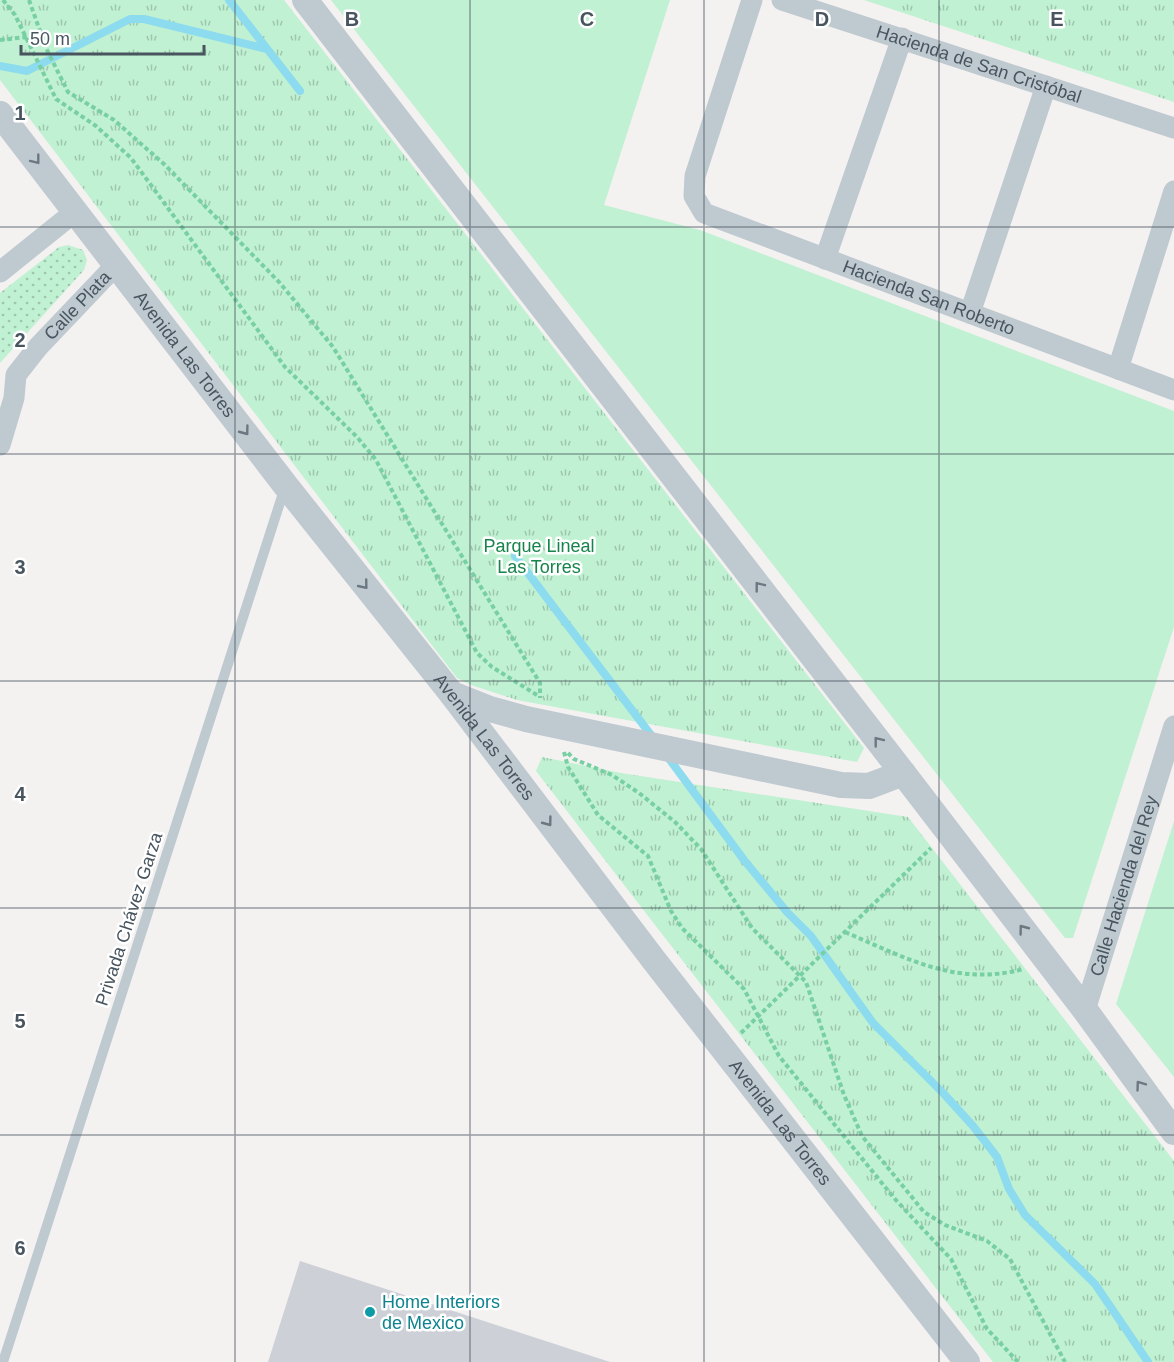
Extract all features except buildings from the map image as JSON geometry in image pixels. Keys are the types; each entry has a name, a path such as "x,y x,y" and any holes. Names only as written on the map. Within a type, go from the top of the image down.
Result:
{"street":[{"path":"305,0 1085,1010 1174,1132"},
{"name":"Hacienda San Roberto","path":"752,0 695,176 694,196 697,205 710,217 1174,390"},
{"name":"Hacienda de San Cristóbal","path":"782,0 1174,128"},
{"path":"825,259 902,38"},
{"path":"970,314 1046,86"},
{"name":"Avenida Las Torres","path":"0,114 286,486 451,693 652,959 967,1362"},
{"path":"1118,369 1174,191"},
{"path":"0,272 76,212"},
{"name":"Calle Plata","path":"0,445 14,398 8,381 117,264"},
{"path":"451,693 490,709 533,708 841,785 868,786 903,773"},
{"path":"493,750 533,708"},
{"name":"Calle Hacienda del Rey","path":"1085,1010 1174,726"}],"lane":[{"name":"Privada Chávez Garza","path":"3,1362 286,486"}],"path":[{"path":"3,0 27,37 56,99 96,126 132,158 285,367 357,437 376,460 477,653 533,708"},
{"path":"29,0 56,70"},
{"path":"0,40 27,37"},
{"path":"563,744 568,767 591,806 604,821 648,856 671,911 682,928 744,989 779,1056 827,1112 894,1198 951,1259 987,1329 1018,1362"},
{"path":"740,1034 932,848"},
{"path":"844,932 942,971 971,976 1000,975 1025,968"}],"green space":[{"name":"Parque Lineal Las Torres","path":"0,0 284,0 864,748 857,762 517,700 457,678 0,80"},
{"path":"331,0 670,0 604,205 700,230 1174,411 1174,627 1073,938 1065,938"},
{"path":"864,0 1174,0 1174,102"},
{"path":"68,245 83,250 87,260 84,270 0,363 0,293 59,247"},
{"path":"542,757 621,773 908,817 1174,1161 1174,1362 993,1362 536,771"},
{"path":"1174,821 1174,1077 1116,1004"}],"waterway":[{"path":"229,0 300,91"},
{"path":"0,66 27,71 130,19 144,19 267,49"},
{"path":"515,556 654,739"},
{"path":"667,756 744,860 787,912 811,936 873,1023 973,1126 997,1157 1009,1189 1025,1215 1095,1284 1148,1362"}],"place":[{"name":"Home Interiors de Mexico","path":"370,1312"}]}
